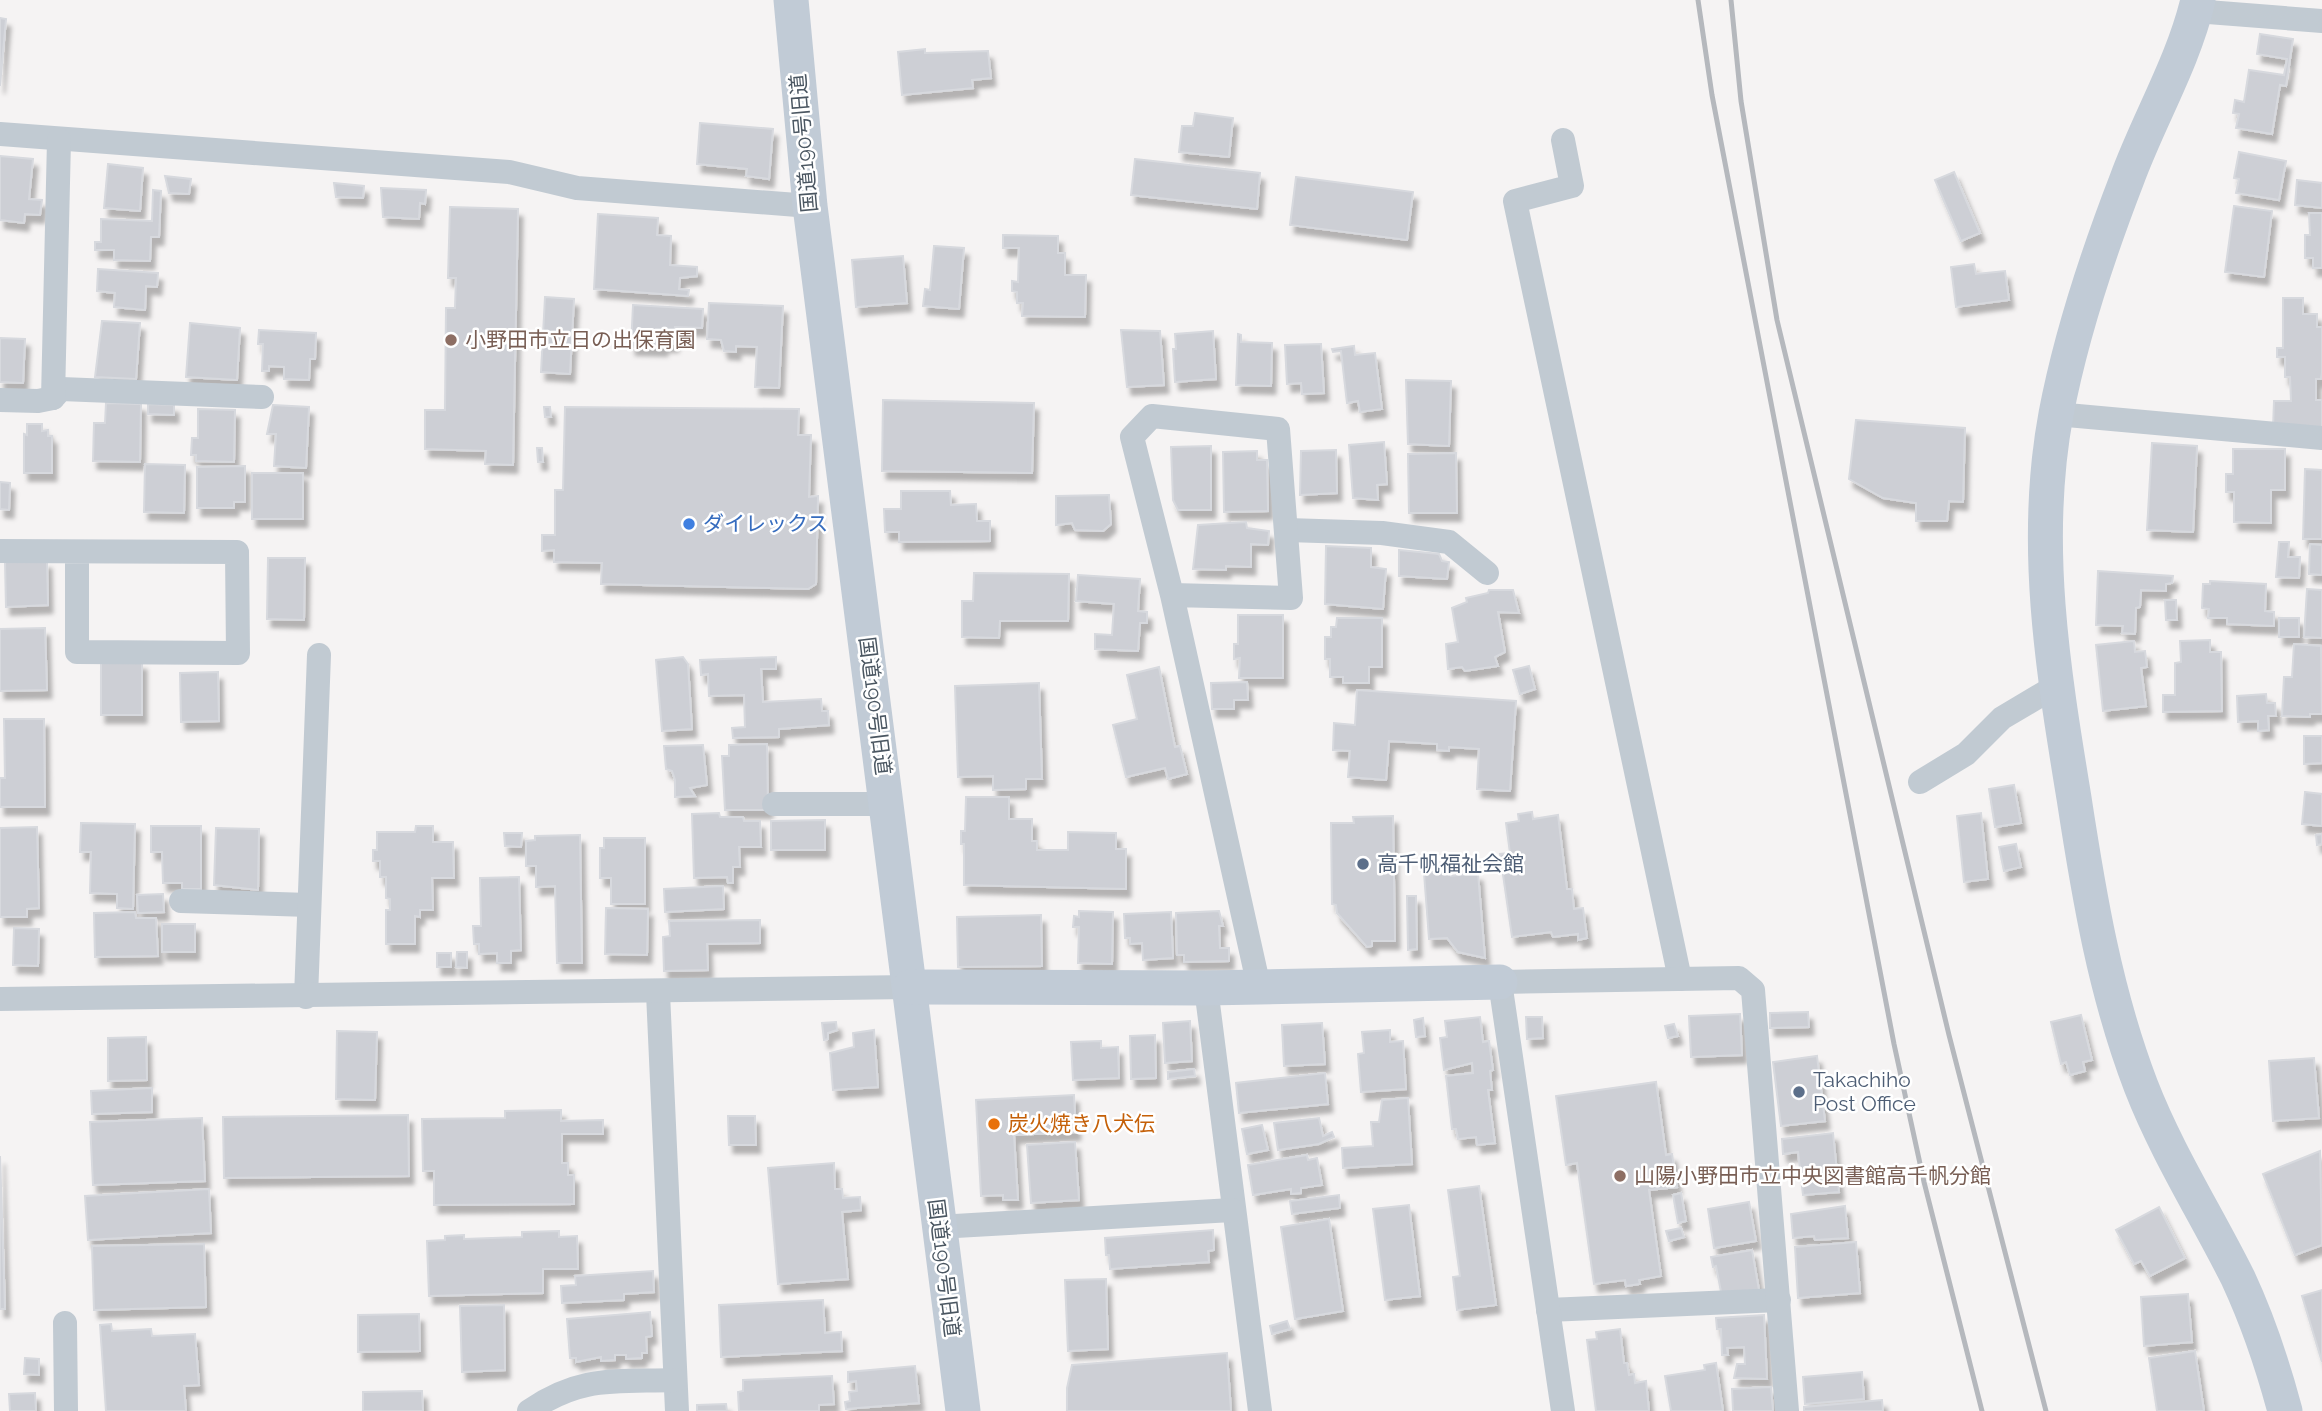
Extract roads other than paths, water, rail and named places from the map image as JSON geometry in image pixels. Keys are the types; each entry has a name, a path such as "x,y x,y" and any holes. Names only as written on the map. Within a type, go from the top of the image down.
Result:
{"street":[{"name":"国道190号旧道","path":"791,0 810,206 963,1411"},
{"path":"2285,1411 2274,1369 2240,1282 2146,1098 2109,995 2091,910 2056,687 2047,615 2044,547 2056,414 2096,270 2124,188 2158,113 2196,5 2322,21"},
{"path":"0,134 509,172 577,188 810,206"},
{"path":"53,398 59,140"},
{"path":"1563,140 1572,186 1515,201 1680,979"},
{"path":"0,400 38,401 53,398 61,389 262,397"},
{"path":"2056,414 2322,438"},
{"path":"1172,595 1291,598 1278,429 1152,416 1132,436 1172,595 1259,987"},
{"path":"1287,530 1382,533 1448,542 1487,573"},
{"path":"0,551 237,552 238,653 77,652 77,552"},
{"path":"306,997 318,654"},
{"path":"1920,782 1966,754 2002,718 2056,687"},
{"path":"774,804 888,804"},
{"path":"181,901 309,905"},
{"path":"0,999 658,993 910,987 1206,988 1738,978 1753,990 1787,1411"},
{"path":"1500,982 1563,1411"},
{"path":"1206,988 1232,1210 1260,1411"},
{"path":"658,993 677,1411"},
{"path":"938,1227 1232,1210"},
{"path":"1548,1310 1779,1300"},
{"path":"65,1323 66,1411"},
{"path":"530,1411 554,1394 583,1383 676,1380"}],"railway":[{"path":"1698,0 1712,95 1894,1044 1924,1182 1982,1411"},
{"path":"1731,0 1741,101 1777,320 1949,1035 2046,1411"}],"place":[{"name":"小野田市立日の出保育園","path":"451,340"},
{"name":"ダイレックス","path":"689,524"},
{"name":"高千帆福祉会館","path":"1363,864"},
{"name":"Takachiho Post Office","path":"1799,1092"},
{"name":"炭火焼き八犬伝","path":"994,1124"},
{"name":"山陽小野田市立中央図書館高千帆分館","path":"1620,1176"}]}
